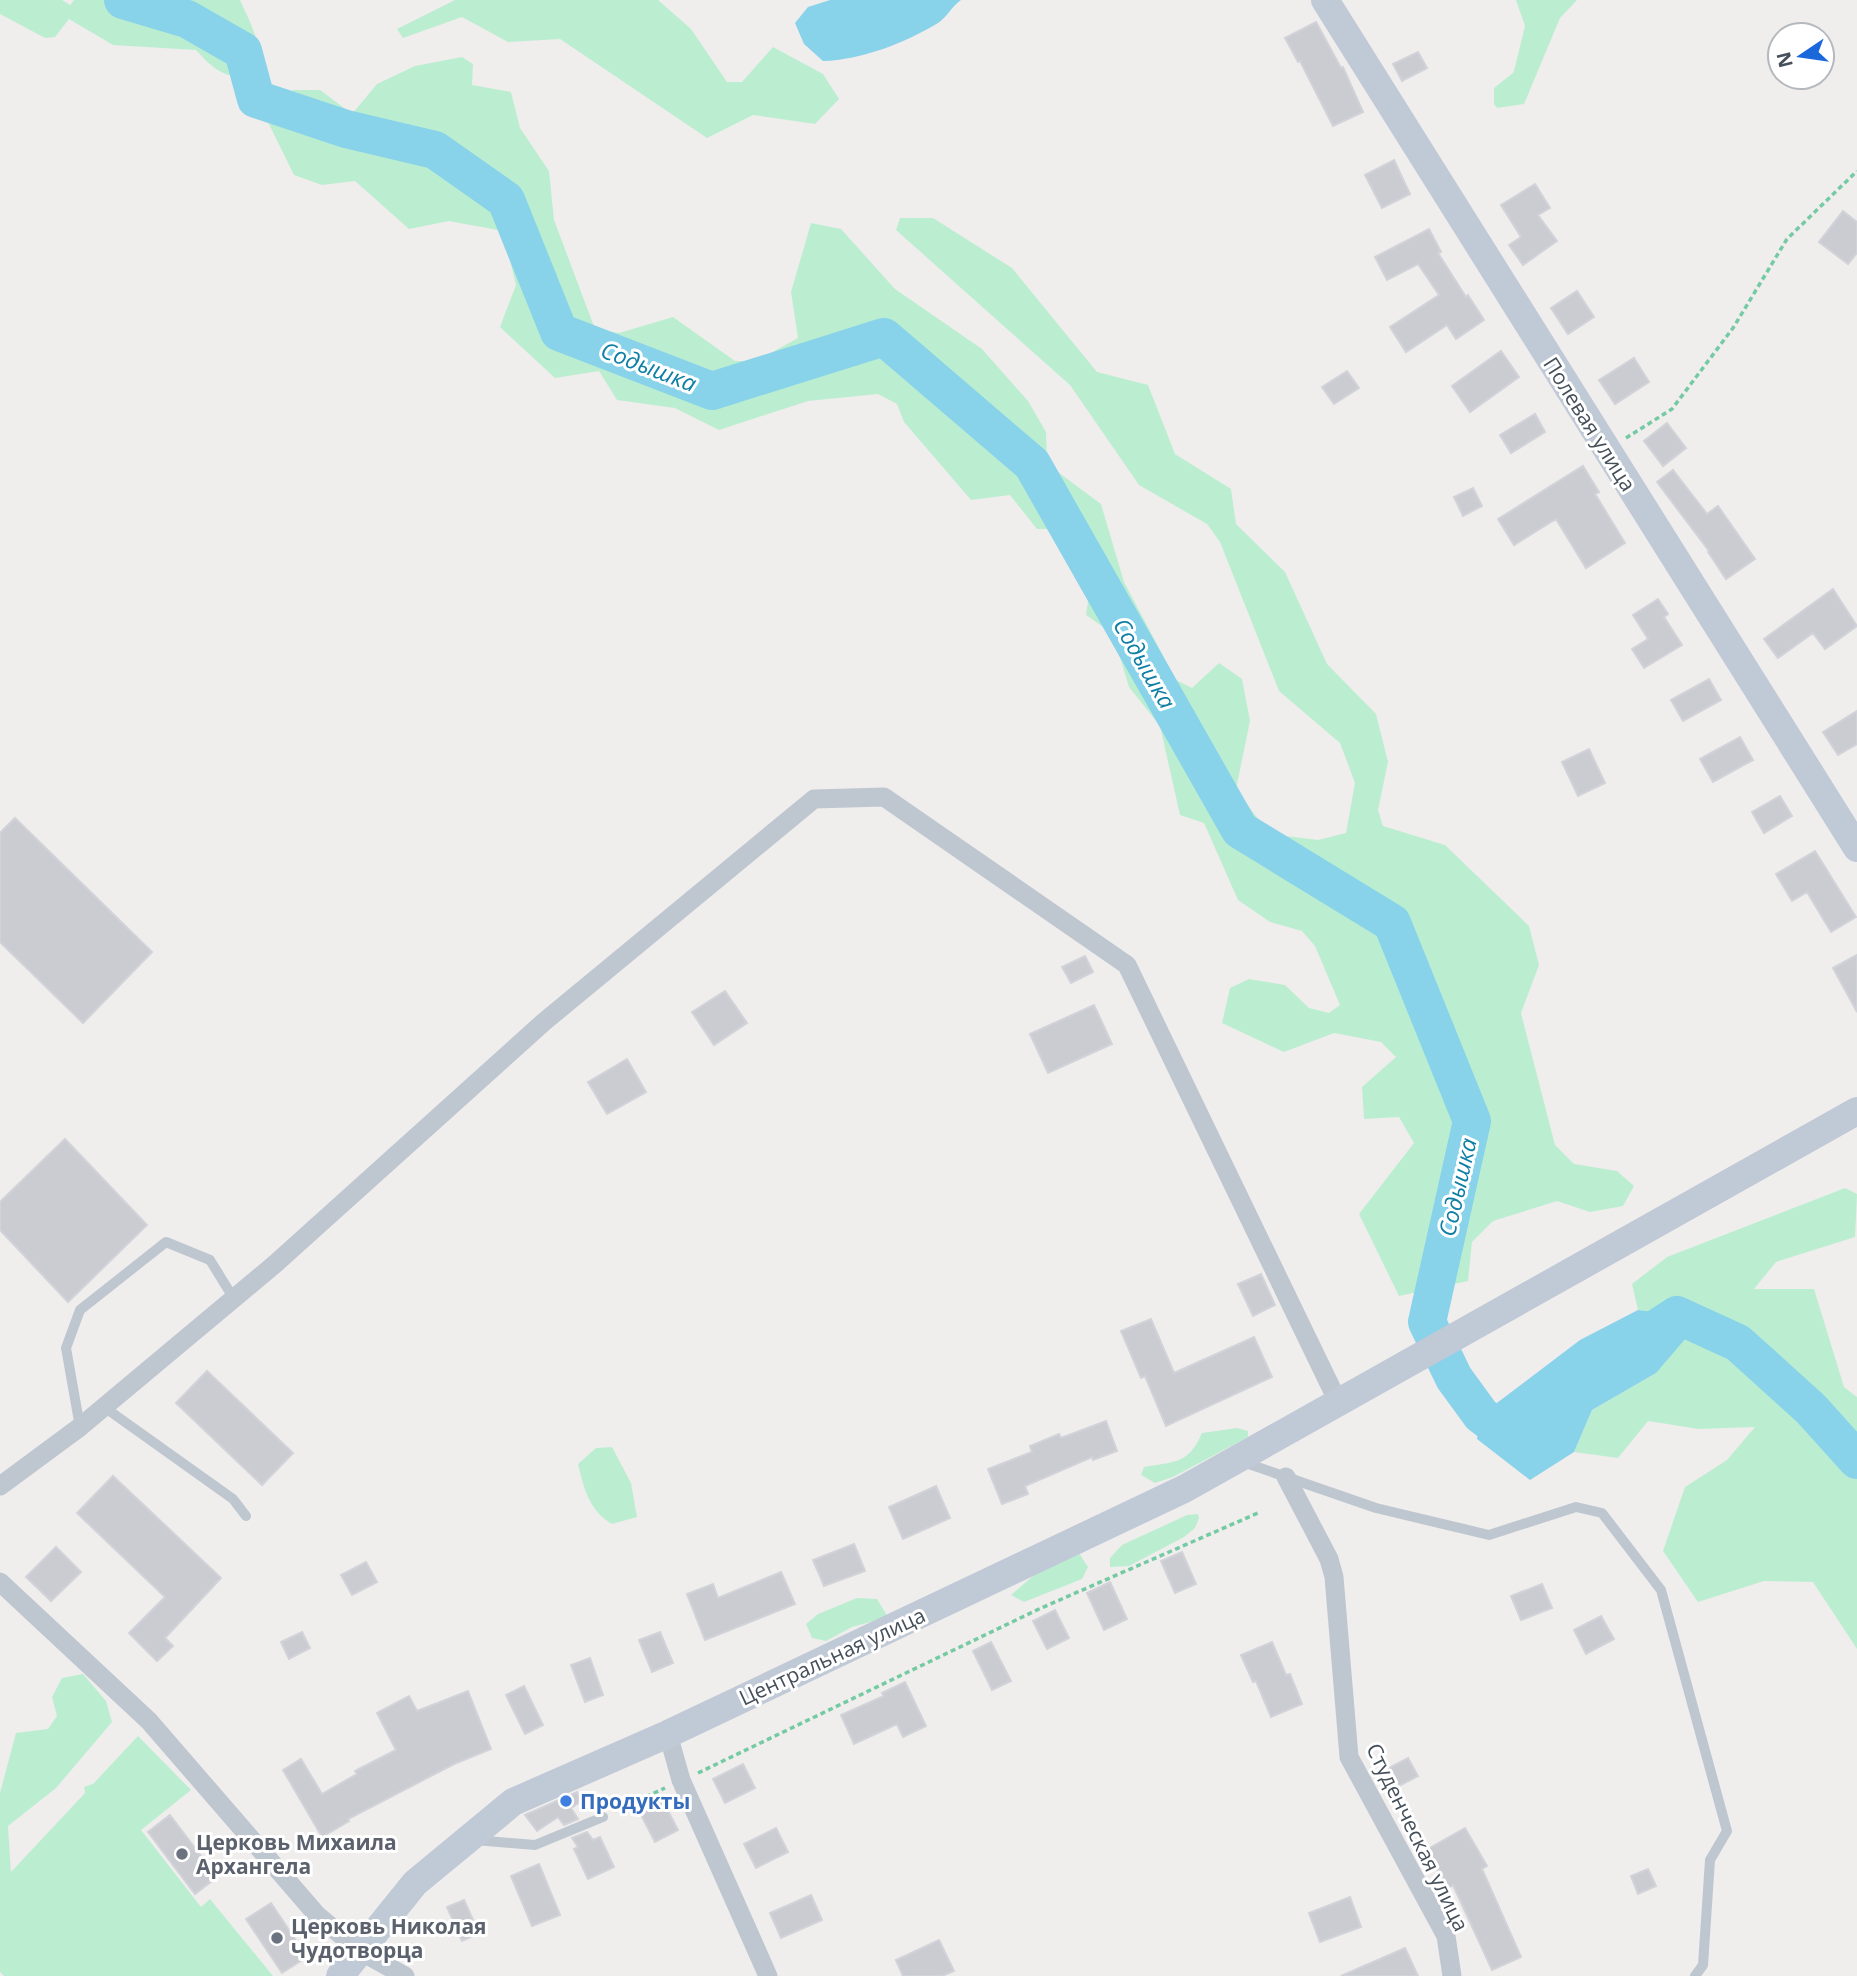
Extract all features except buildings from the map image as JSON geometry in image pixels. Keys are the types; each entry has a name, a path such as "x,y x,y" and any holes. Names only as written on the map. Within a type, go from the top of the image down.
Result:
{"street":[{"name":"Полевая улица","path":"1325,0 1857,848"},
{"path":"0,1486 80,1427 234,1299 545,1021 814,799 884,797 1127,965 1339,1404"},
{"name":"Центральная улица","path":"340,1976 415,1883 513,1802 668,1734 1184,1489 1857,1111"},
{"name":"Студенческая улица","path":"1286,1477 1329,1559 1334,1577 1349,1757 1446,1936 1452,1976"},
{"path":"0,1582 149,1721 317,1915 360,1951 405,1976"},
{"path":"668,1734 681,1780 768,1976"}],"lane":[{"path":"80,1427 66,1348 80,1310 166,1242 210,1260 234,1299"},
{"path":"104,1407 233,1499 246,1516"},
{"path":"1237,1460 1376,1508 1489,1535 1576,1507 1602,1513 1661,1590 1727,1830 1710,1860 1703,1965 1695,1976"},
{"path":"467,1840 535,1845 603,1817"}],"path":[{"path":"1607,450 1672,409 1733,328 1787,240 1857,171"},
{"path":"603,1817 1039,1609 1258,1513"}],"green space":[{"path":"0,0 62,0 70,5 74,0 240,0 259,48 261,79 225,74 196,50 113,45 69,19 55,37 45,38 0,14"},
{"path":"455,0 658,0 691,29 727,82 742,82 773,47 823,74 839,99 815,124 753,115 707,138 560,39 508,42 462,17 403,38 397,29"},
{"path":"1516,0 1577,0 1560,18 1524,104 1497,108 1494,104 1494,88 1513,73 1525,26"},
{"path":"462,57 473,64 472,85 511,92 520,128 549,171 554,220 595,329 619,333 673,317 735,361 756,361 798,338 791,292 811,223 841,229 895,289 982,349 1028,401 1046,432 1047,464 1101,504 1124,582 1176,680 1192,688 1219,663 1242,679 1250,721 1236,789 1269,834 1318,840 1346,833 1355,783 1340,743 1279,691 1220,542 1207,524 1139,485 1070,385 896,230 900,218 933,218 1012,268 1097,372 1148,385 1175,454 1231,489 1236,524 1285,572 1327,664 1376,714 1388,762 1378,810 1383,826 1445,845 1529,926 1539,965 1521,1013 1555,1145 1574,1164 1617,1171 1634,1186 1623,1206 1590,1212 1557,1201 1493,1221 1472,1242 1468,1281 1399,1296 1359,1214 1414,1143 1399,1117 1364,1119 1362,1087 1396,1057 1381,1042 1334,1033 1284,1052 1222,1023 1230,988 1249,979 1285,985 1309,1008 1329,1013 1340,1005 1315,946 1302,931 1270,922 1238,900 1204,823 1180,815 1160,726 1129,687 1113,634 1086,615 1096,551 1061,529 1037,529 1010,495 971,500 904,422 897,404 878,394 808,401 719,430 675,408 617,400 599,371 555,378 500,327 516,285 503,231 449,221 409,229 355,181 322,185 294,175 267,120 293,90 320,90 352,114 377,84 415,66"},
{"path":"1845,1188 1857,1194 1855,1237 1776,1262 1754,1289 1814,1289 1844,1387 1857,1397 1857,1649 1813,1582 1764,1581 1698,1602 1663,1551 1685,1487 1727,1460 1755,1427 1699,1429 1648,1421 1618,1458 1574,1452 1592,1410 1656,1373 1677,1315 1638,1310 1632,1284 1667,1257"},
{"path":"1237,1428 1248,1431 1248,1437 1173,1477 1155,1483 1141,1475 1144,1467 1172,1462 1186,1456 1202,1433"},
{"path":"612,1447 631,1483 637,1517 612,1524 593,1505 585,1490 578,1464 596,1448"},
{"path":"1198,1514 1195,1528 1184,1537 1129,1566 1110,1567 1110,1558 1122,1545 1187,1515"},
{"path":"1079,1553 1088,1567 1082,1579 1024,1602 1011,1595 1055,1557"},
{"path":"857,1598 877,1599 888,1617 852,1627 826,1641 812,1638 806,1624 818,1614"},
{"path":"83,1674 106,1701 112,1722 56,1788 8,1826 11,1872 85,1793 84,1787 93,1784 138,1736 191,1790 141,1830 201,1907 210,1899 273,1976 4,1976 0,1972 0,1793 16,1733 48,1729 57,1716 52,1697 62,1678"}],"water":[{"path":"830,0 961,0 938,23 911,37 867,54 823,61 804,44 795,23 808,7"},
{"path":"1638,1310 1677,1315 1686,1338 1656,1373 1592,1410 1574,1452 1530,1480 1477,1439 1481,1415 1580,1340"}],"waterway":[{"name":"Содышка","path":"123,0 187,19 243,51 256,99 346,129 435,150 506,200 559,332 712,391 884,337 1032,464 1240,830 1392,923 1472,1121 1427,1322 1454,1378 1481,1415 1498,1428 1524,1412"},
{"name":"Содышка","path":"1634,1343 1677,1315 1738,1343 1811,1409 1857,1460"}],"place":[{"name":"Продукты","path":"566,1801"},
{"name":"Церковь Михаила Архангела","path":"182,1854"},
{"name":"Церковь Николая Чудотворца","path":"277,1938"}]}
